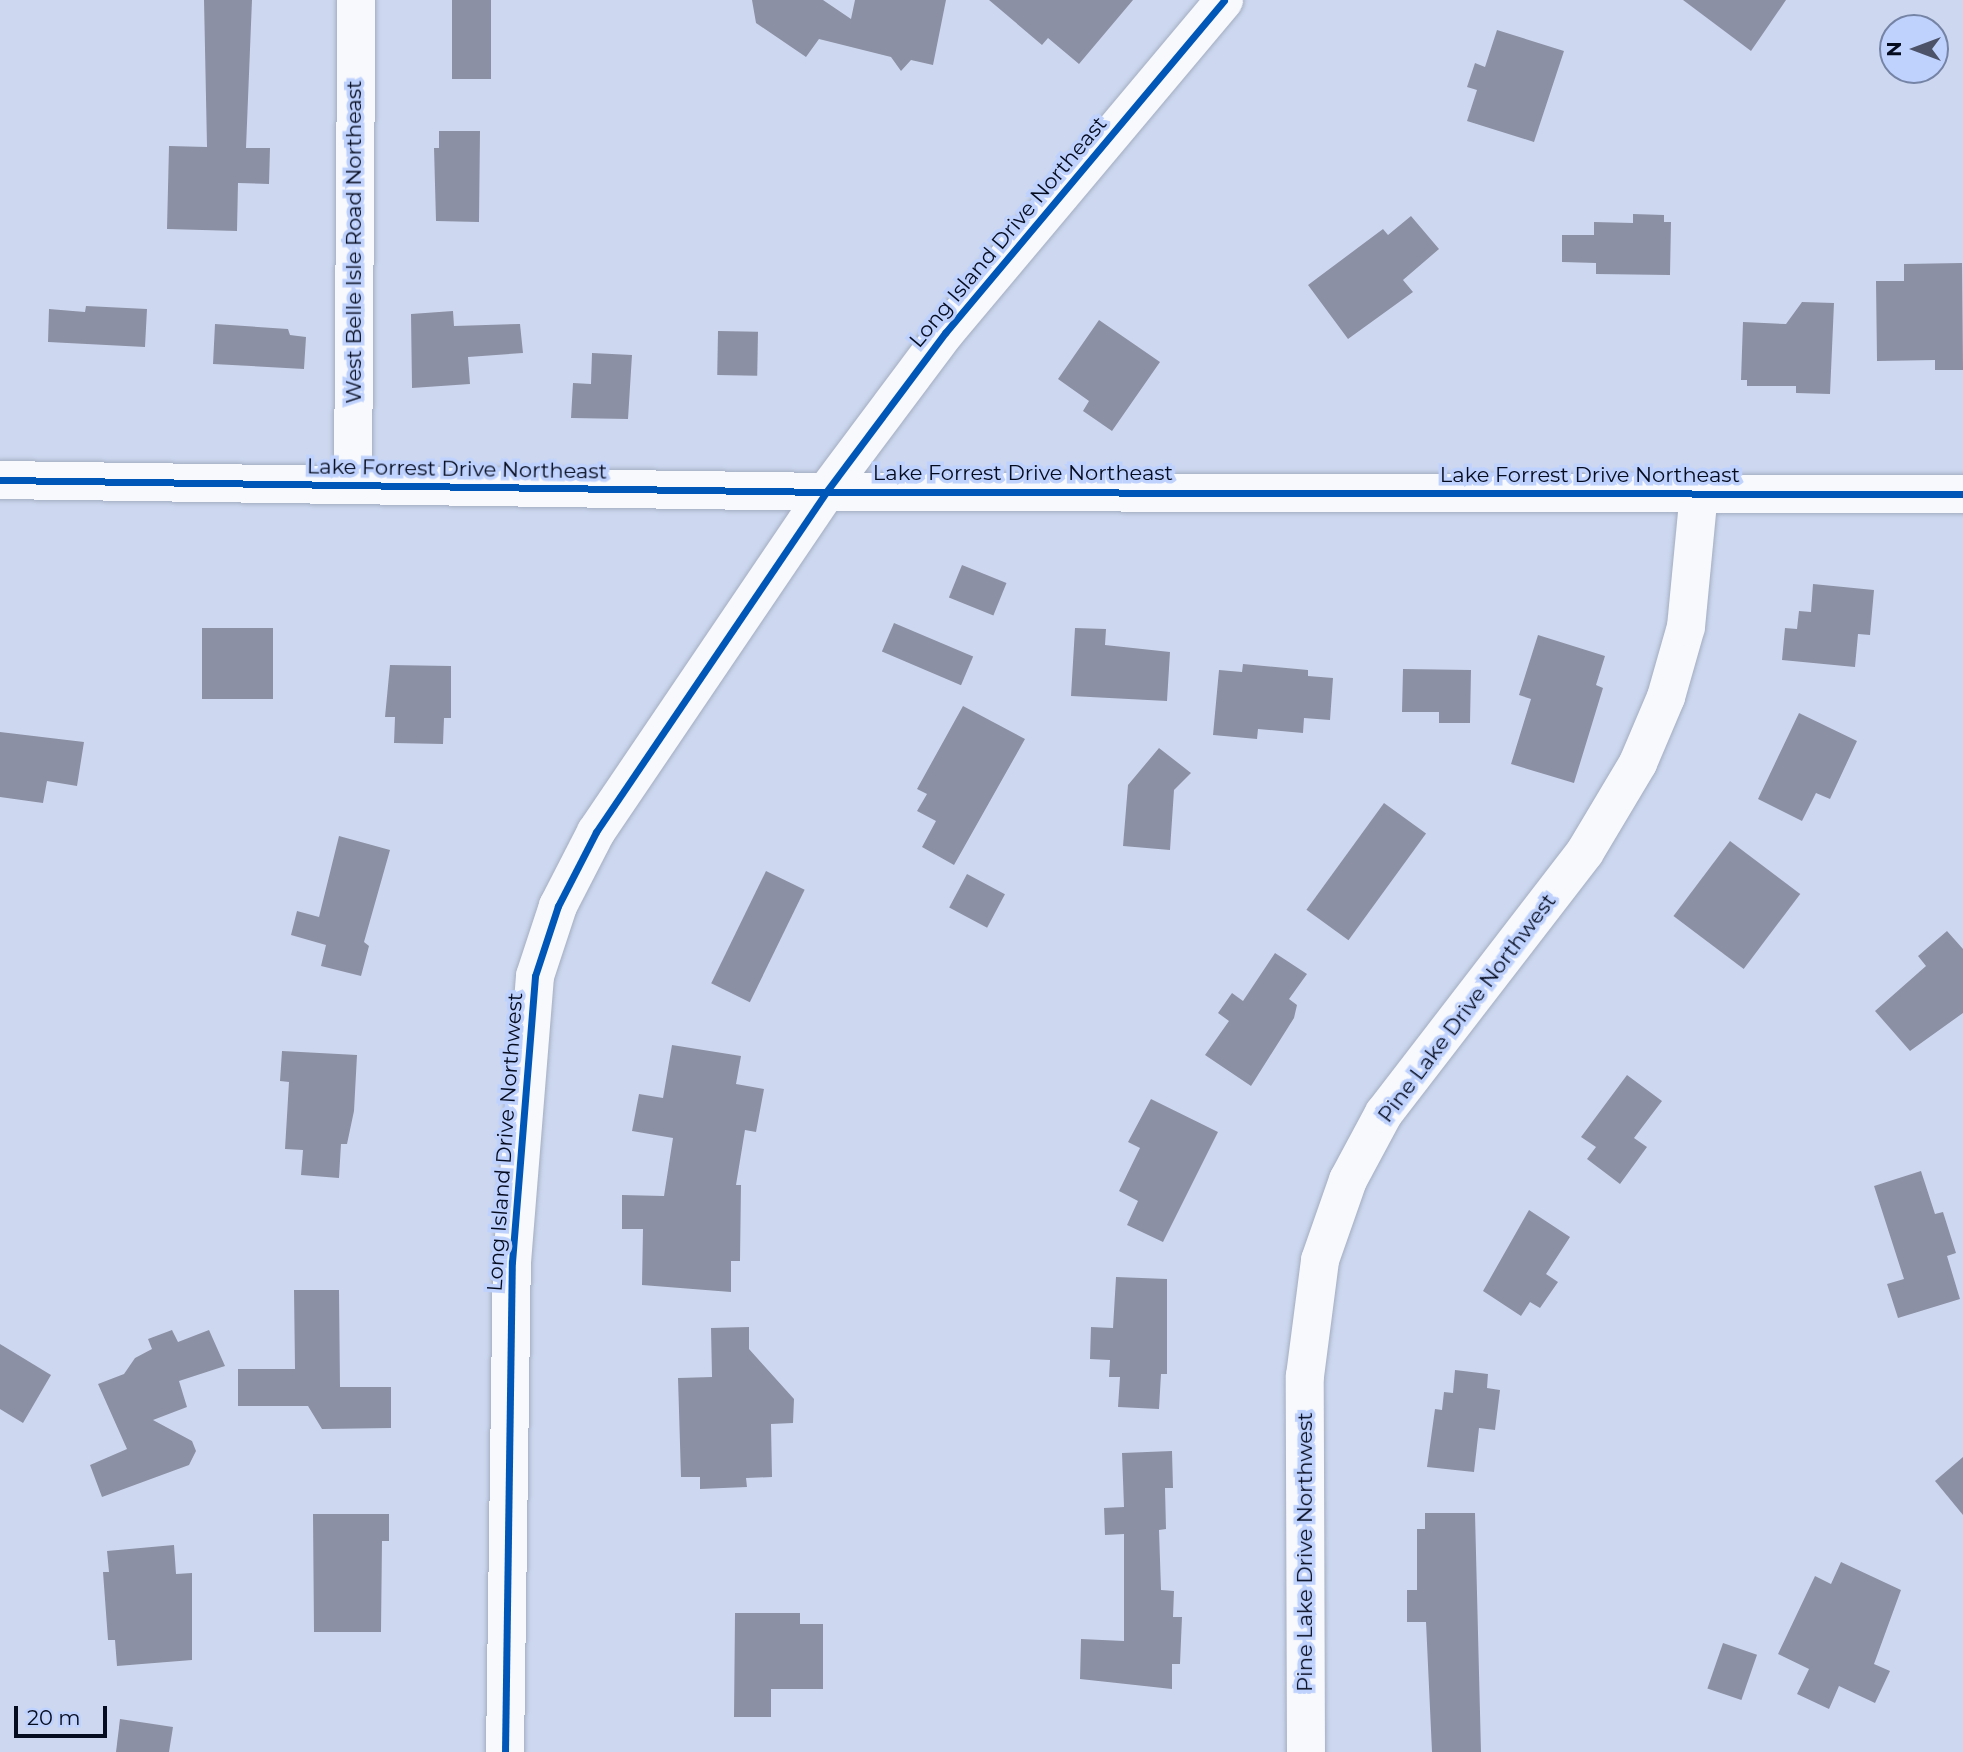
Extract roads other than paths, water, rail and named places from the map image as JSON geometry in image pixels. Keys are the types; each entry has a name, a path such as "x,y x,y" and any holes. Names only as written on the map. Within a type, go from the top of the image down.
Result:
{"street":[{"name":"West Belle Isle Road Northeast","path":"353,483 356,0"},
{"name":"Long Island Drive Northeast","path":"826,492 945,333 1218,2"},
{"name":"Lake Forrest Drive Northeast","path":"0,480 353,483 826,492 1963,494"},
{"name":"Long Island Drive Northwest","path":"505,1752 512,1262 535,976 558,906 596,832 826,492"},
{"name":"Pine Lake Drive Northwest","path":"1306,1752 1305,1376 1320,1260 1348,1180 1384,1113 1585,852 1638,763 1666,696 1686,627 1699,493"}]}
